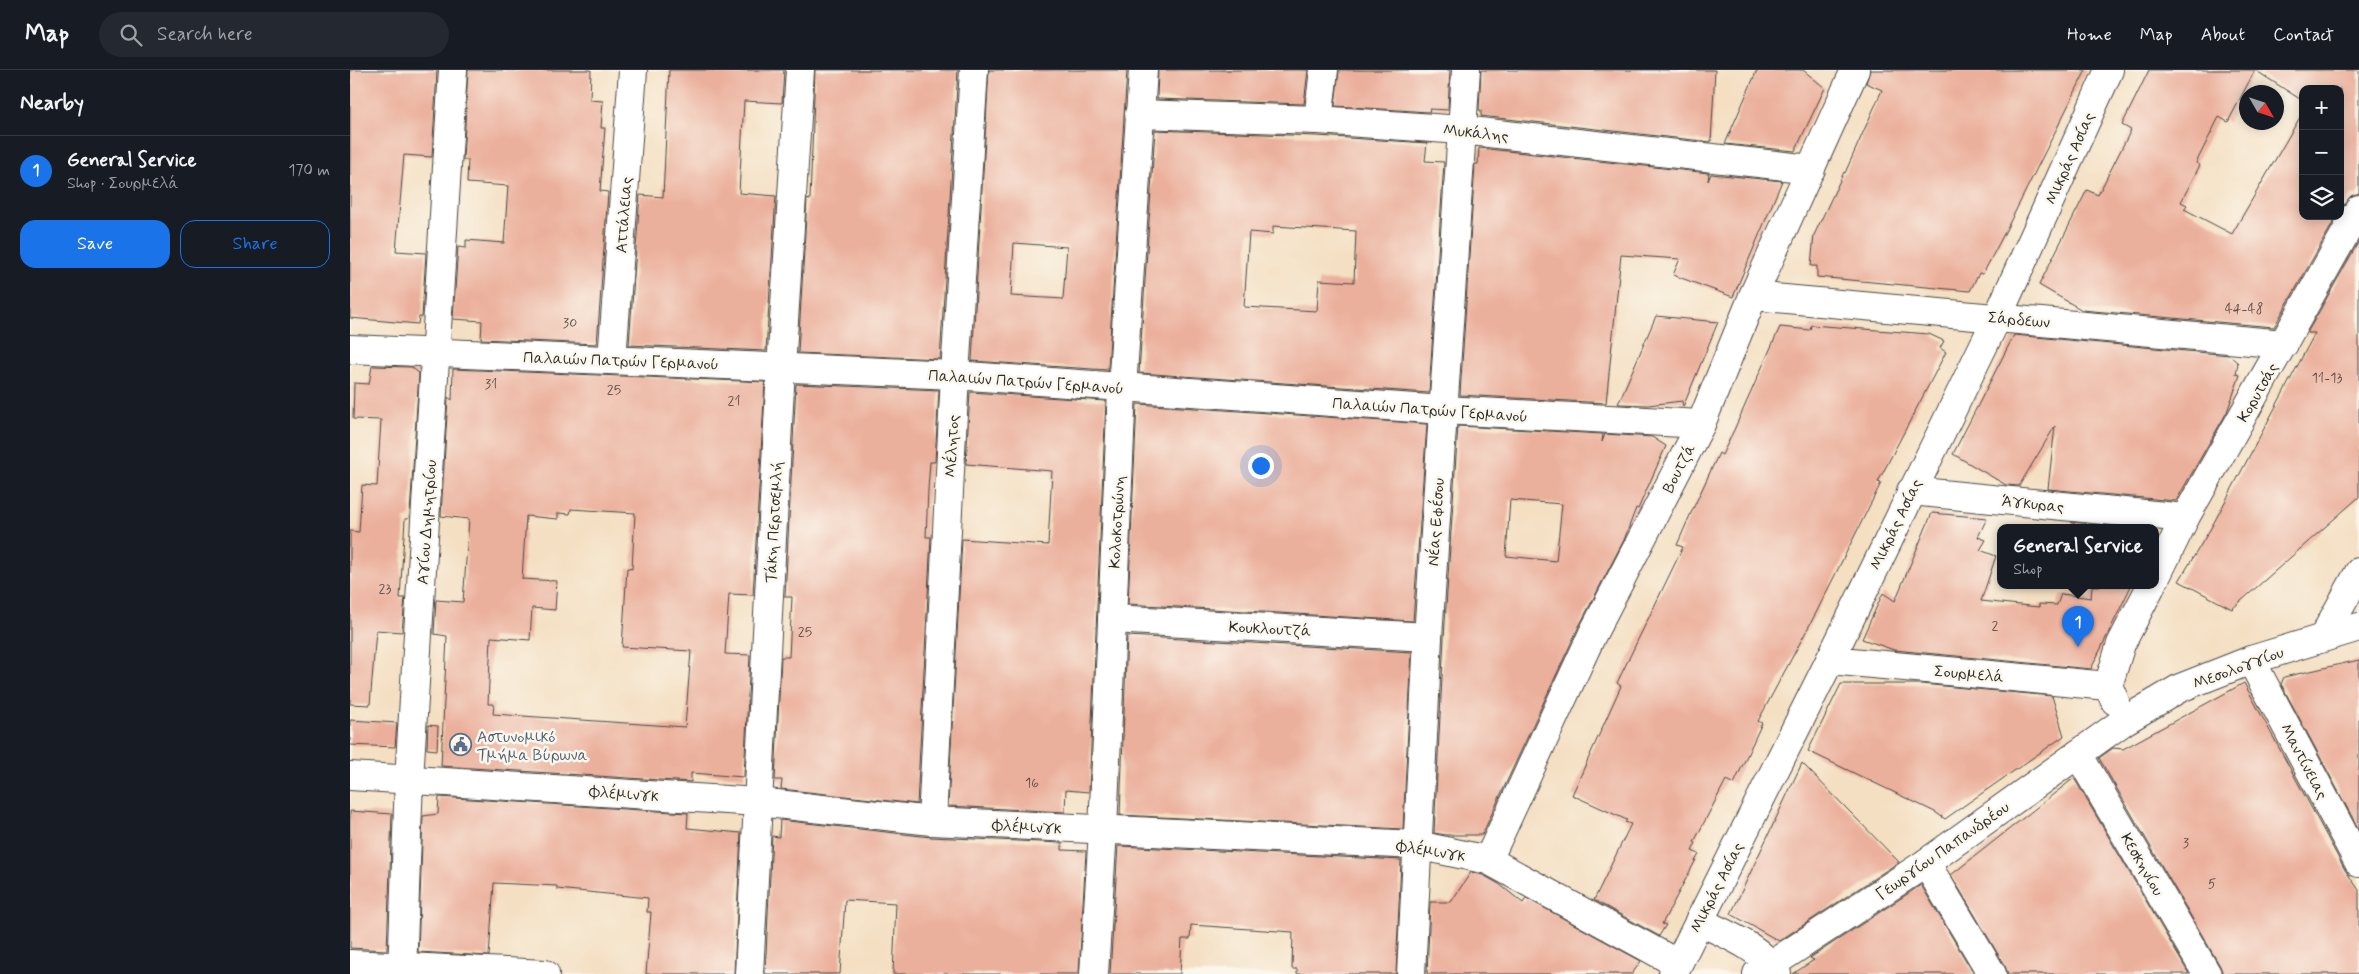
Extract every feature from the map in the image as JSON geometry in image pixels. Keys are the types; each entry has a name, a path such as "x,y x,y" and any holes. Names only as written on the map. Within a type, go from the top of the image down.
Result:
{"street":[{"name":"Αγίου Δημητρίου","path":"402,970 409,779 437,353 453,70"},
{"name":"Αττάλειας","path":"612,360 633,70"},
{"name":"Τάκη Περτσεμλή","path":"749,974 781,368 800,70"},
{"name":"Μέλητος","path":"932,822 955,375 974,70"},
{"name":"Κολοκοτρώνη","path":"1094,974 1103,830 1122,389 1143,70"},
{"path":"1318,120 1324,70"},
{"name":"Νέας Εφέσου","path":"1411,974 1428,637 1466,70"},
{"name":"Βουτζά","path":"1488,860 1592,635 1700,424 1753,296 1855,70"},
{"name":"Μικράς Ασίας","path":"1676,969 1998,316 2109,70"},
{"name":"Μυκάλης","path":"1139,114 1318,120 1462,130 1811,169"},
{"name":"Κορυτσάς","path":"2159,570 2185,518 2359,209"},
{"name":"Σάρδεων","path":"1753,296 1998,316 2284,344"},
{"name":"Παλαιών Πατρών Γερμανού","path":"350,349 955,375 1122,389 1443,410 1700,424"},
{"name":"Άγκυρας","path":"1911,491 2185,518"},
{"path":"2324,636 2359,572"},
{"path":"2124,721 2108,686 2121,644 2149,589"},
{"name":"Κουκλουτζά","path":"1112,619 1428,637"},
{"name":"Μεσολογγίου","path":"2124,721 2180,688 2251,660 2324,636 2359,627"},
{"name":"Σουρμελά","path":"1830,660 2108,686"},
{"name":"Μαντίνειας","path":"2251,660 2359,863"},
{"name":"Γεωργίου Παπανδρέου","path":"1769,971 1926,863 2124,721"},
{"name":"Κεσκηνίου","path":"2078,754 2207,974"},
{"name":"Φλέμινγκ","path":"350,776 758,802 932,822 1417,845 1488,860 1676,969"},
{"path":"1926,863 1992,974"},
{"path":"1699,921 1759,952 1769,971"},
{"path":"350,964 402,970 545,974"}],"building":[{"path":"350,70 437,70 432,157 404,155 396,251 426,253 422,317 419,317 418,324 350,318"},
{"path":"468,70 591,70 590,100 603,101 601,128 605,128 600,191 608,192 597,344 481,339 482,321 453,319 458,247 466,248 466,240 504,243 508,186 467,183 468,160 463,160"},
{"path":"669,70 784,70 782,103 744,101 739,193 776,196 766,351 629,345 640,195 663,197"},
{"path":"815,70 958,70 940,359 798,353 807,199 810,200"},
{"path":"989,70 1127,70 1108,370 972,361","holes":["1014,243 1067,247 1063,299 1011,296"]},
{"path":"1158,70 1308,70 1304,104 1157,99"},
{"path":"1339,70 1450,70 1448,110 1430,109 1429,112 1335,106"},
{"path":"1481,70 1715,70 1711,142 1481,116 1481,110 1479,110"},
{"path":"1757,70 1803,70 1825,88 1795,151 1725,144"},
{"path":"1870,70 2086,70 1983,274 1979,273 1970,291 1817,277 1817,266 1811,266 1814,235 1845,173 1882,90 1866,83"},
{"path":"2149,70 2255,70 2247,85 2239,85 2239,101 2228,122 2219,117 2196,163 2200,165 2181,202 2187,205 2184,209 2232,234 2299,119 2299,220 2335,220 2274,327 2082,310 2039,285 2087,190 2098,195 2131,130 2122,125"},
{"path":"2255,70 2359,70 2359,193 2351,196 2344,205 2344,85 2299,85 2299,98 2284,89 2284,85 2278,85"},
{"path":"1155,130 1317,136 1427,143 1425,161 1444,162 1429,393 1139,373","holes":["1273,226 1356,231 1354,282 1319,280 1317,311 1244,307 1249,232 1273,234"]},
{"path":"1479,148 1709,173 1708,181 1711,174 1782,181 1733,297 1673,275 1680,259 1621,255 1606,403 1460,395 1475,164 1478,164"},
{"path":"2359,241 2359,497 2232,609 2179,581 2211,528 2315,333 2307,333"},
{"path":"1656,316 1718,322 1683,407 1682,401 1648,405 1618,404"},
{"path":"1811,325 1929,334 1944,341 1940,348 1946,352 1878,482 1881,483 1816,613 1758,721 1762,723 1734,784 1726,780 1694,842 1696,843 1692,851 1699,854 1662,924 1666,925 1659,936 1594,900 1631,824 1625,822 1627,820 1572,795 1621,686 1617,683 1683,547 1677,545 1691,513 1719,453 1722,455 1734,430 1780,327 1810,330"},
{"path":"2014,335 2229,355 2238,363 2236,374 2240,375 2227,412 2176,501 2048,489 2055,426 2019,486 2006,485 1953,454"},
{"path":"372,366 411,367 419,373 410,514 408,519 405,519 400,598 405,598 402,632 376,630 370,705 350,704 350,531 359,532 362,485 377,486 381,420 353,419 354,383 369,384"},
{"path":"453,369 765,382 753,595 729,594 725,654 750,655 744,777 691,773 691,782 441,766 447,636 434,634 436,600 463,602 469,519 441,516 448,397 452,400","holes":["571,509 635,513 632,569 627,568 622,647 691,651 685,727 493,714 494,704 488,704 491,637 530,640 532,608 555,610 557,581 522,579 526,516 558,519 558,513 570,514"]},
{"path":"796,384 939,390 935,462 930,462 928,489 926,537 931,537 917,804 781,789 782,780 775,780 781,657 789,657 792,597 785,597"},
{"path":"970,392 1106,401 1089,792 1066,790 1065,812 948,806 962,539 1048,545 1052,471 966,464"},
{"path":"1137,404 1427,424 1413,621 1128,604"},
{"path":"1458,426 1603,434 1602,442 1605,434 1652,437 1666,446 1638,509 1636,508 1624,540 1578,628 1482,835 1434,833","holes":["1510,500 1562,504 1556,561 1506,556"]},
{"path":"1932,513 1987,518 1978,537 1986,540 1980,550 1996,556 1981,601 2039,607 2039,604 2057,605 2061,594 2091,598 2092,589 2130,589 2091,669 1894,650 1862,639 1883,593 1895,601"},
{"path":"2071,522 2091,524 2074,524"},
{"path":"1127,636 1412,652 1403,829 1120,815"},
{"path":"2359,660 2359,830 2281,684 2284,677"},
{"path":"2244,683 2345,870 2359,890 2359,974 2223,974 2099,758 2113,748 2123,749"},
{"path":"1841,684 1921,684 2052,696 2064,736 1945,819 1935,812 1808,751"},
{"path":"350,720 397,723 395,747 350,745"},
{"path":"428,725 438,726 437,750 427,749"},
{"path":"1802,763 1899,862 1779,941 1731,914"},
{"path":"2074,778 2189,974 2008,974 1951,875"},
{"path":"439,797 688,813 687,828 741,833 734,974 646,974 651,912 647,912 648,898 557,889 557,886 494,883 489,956 418,952 423,816 438,814"},
{"path":"350,811 392,814 387,950 350,948"},
{"path":"780,820 930,837 1062,843 1062,850 1086,851 1079,974 893,974 896,903 845,900 840,974 765,974 772,836 779,837"},
{"path":"1118,846 1401,860 1396,974 1297,974 1297,969 1292,969 1293,932 1191,925 1190,939 1182,939 1180,974 1110,974"},
{"path":"1471,872 1483,875 1499,884 1523,903 1526,898 1641,961 1632,974 1427,974 1430,902 1451,902"},
{"path":"1921,885 1974,974 1793,974 1814,960 1810,958"}],"place":[{"name":"General Service","path":"2078,647"},
{"name":"Αστυνομικό Τμήμα Βύρωνα","path":"461,745"}]}
